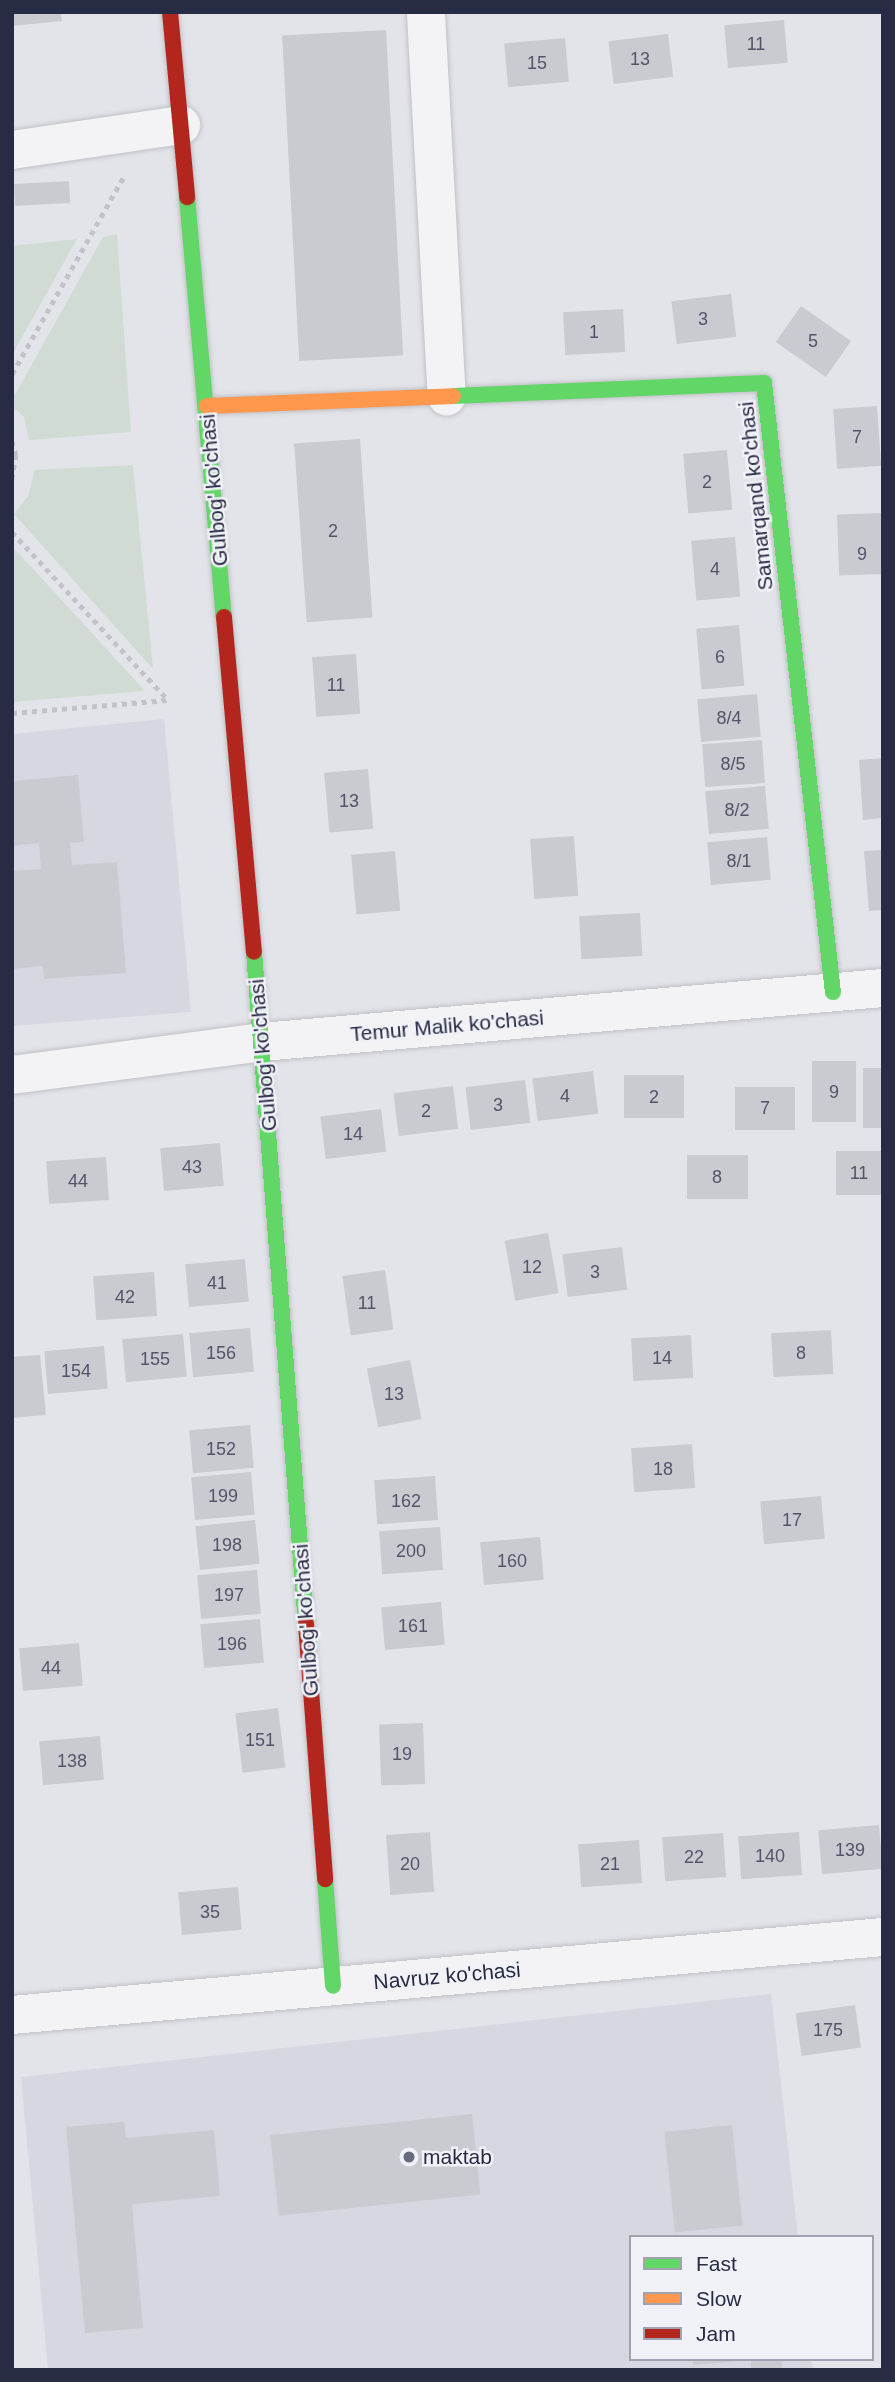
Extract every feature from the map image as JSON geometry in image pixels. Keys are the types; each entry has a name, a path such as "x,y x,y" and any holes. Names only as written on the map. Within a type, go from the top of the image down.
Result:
{"street":[{"name":"Gulbog' ko'chasi","path":"170,12 262,1042 333,1986"},
{"path":"426,14 447,396"},
{"path":"12,150 181,125"},
{"name":"Samarqand ko'chasi","path":"207,406 764,383 833,992"},
{"name":"Temur Malik ko'chasi","path":"12,1075 262,1042 883,988"},
{"name":"Navruz ko'chasi","path":"12,2015 883,1937"}],"path":[{"path":"12,374 123,178"},
{"path":"12,442 16,455 12,481"},
{"path":"12,532 168,700 12,713"}],"shaded area":[{"path":"117,234 131,432 29,440 24,417 12,406 12,400 103,237"},
{"path":"77,239 12,355 12,246"},
{"path":"133,465 153,669 14,514 28,496 35,470"},
{"path":"12,546 145,691 12,702"},
{"path":"164,719 191,1012 12,1026 12,734"},
{"name":"maktab","path":"771,1994 798,2235 629,2235 629,2361 811,2361 813,2370 48,2370 21,2077"}],"building":[{"path":"12,12 61,12 62,21 12,26"},
{"path":"784,20 788,63 728,68 724,25"},
{"path":"386,30 403,356 299,361 282,35"},
{"path":"668,34 673,77 614,84 608,41"},
{"path":"565,38 569,82 508,87 504,43"},
{"path":"69,181 70,203 15,206 14,184"},
{"path":"731,294 736,337 677,344 671,301"},
{"path":"801,306 851,341 826,377 776,342"},
{"path":"623,309 625,352 565,355 563,312"},
{"path":"877,406 881,466 837,469 833,409"},
{"path":"360,439 372,618 307,622 294,444"},
{"path":"727,450 732,510 688,514 683,454"},
{"path":"881,513 883,574 839,575 837,515"},
{"path":"735,537 740,597 696,601 691,541"},
{"path":"739,625 744,686 701,690 696,629"},
{"path":"356,654 360,714 316,717 312,657"},
{"path":"757,694 761,737 701,742 697,699"},
{"path":"762,740 765,783 705,787 702,744"},
{"path":"883,758 883,818 863,820 859,760"},
{"path":"368,769 373,829 329,833 324,773"},
{"path":"78,775 84,842 70,843 72,865 117,862 126,973 44,979 43,966 12,969 12,871 41,869 39,843 12,846 12,781"},
{"path":"765,786 769,829 709,834 705,791"},
{"path":"574,836 578,896 534,899 530,839"},
{"path":"767,837 771,880 711,885 707,842"},
{"path":"883,850 883,910 869,911 864,851"},
{"path":"395,851 400,911 356,915 351,855"},
{"path":"640,913 642,956 581,959 579,916"},
{"path":"812,1061 856,1061 856,1122 812,1122"},
{"path":"863,1068 883,1068 883,1128 863,1128"},
{"path":"593,1071 598,1114 538,1121 532,1078"},
{"path":"624,1075 684,1075 684,1118 624,1118"},
{"path":"525,1080 530,1123 471,1130 465,1087"},
{"path":"453,1086 458,1129 399,1136 393,1093"},
{"path":"735,1087 795,1087 795,1130 735,1130"},
{"path":"381,1109 386,1152 326,1159 320,1116"},
{"path":"220,1143 224,1186 164,1191 160,1148"},
{"path":"836,1151 883,1151 883,1195 836,1195"},
{"path":"687,1155 748,1155 748,1199 687,1199"},
{"path":"106,1157 109,1200 49,1204 46,1161"},
{"path":"548,1233 559,1293 515,1301 505,1241"},
{"path":"622,1247 627,1290 568,1297 562,1254"},
{"path":"245,1259 249,1302 189,1307 185,1264"},
{"path":"385,1270 393,1329 351,1335 342,1276"},
{"path":"154,1272 157,1316 96,1320 93,1276"},
{"path":"250,1328 254,1372 193,1377 189,1333"},
{"path":"831,1330 833,1374 773,1377 771,1333"},
{"path":"183,1334 187,1377 126,1382 122,1339"},
{"path":"691,1335 693,1378 633,1381 631,1338"},
{"path":"104,1346 108,1389 48,1394 44,1351"},
{"path":"40,1355 46,1415 12,1418 12,1357"},
{"path":"410,1360 421,1419 378,1427 367,1368"},
{"path":"250,1425 254,1468 193,1473 189,1430"},
{"path":"692,1444 695,1488 634,1492 631,1448"},
{"path":"251,1472 255,1515 195,1520 191,1477"},
{"path":"435,1476 438,1520 377,1524 374,1480"},
{"path":"821,1496 825,1539 764,1544 760,1501"},
{"path":"255,1520 260,1564 200,1570 195,1526"},
{"path":"440,1527 443,1570 382,1574 379,1531"},
{"path":"540,1537 544,1580 484,1585 480,1542"},
{"path":"257,1570 261,1614 201,1619 197,1575"},
{"path":"441,1602 445,1645 385,1650 381,1607"},
{"path":"260,1619 264,1663 204,1668 200,1624"},
{"path":"79,1643 83,1686 23,1691 19,1648"},
{"path":"278,1708 285,1768 243,1773 235,1713"},
{"path":"423,1723 425,1784 381,1785 379,1725"},
{"path":"100,1736 104,1780 43,1785 39,1741"},
{"path":"879,1825 883,1869 822,1874 818,1830"},
{"path":"430,1832 434,1892 390,1895 386,1835"},
{"path":"799,1832 802,1875 741,1879 738,1836"},
{"path":"723,1833 726,1877 665,1881 662,1837"},
{"path":"639,1840 642,1883 581,1887 578,1844"},
{"path":"238,1887 242,1930 182,1935 178,1892"},
{"path":"855,2005 861,2048 802,2056 796,2013"},
{"path":"472,2114 480,2195 279,2216 270,2135"},
{"path":"124,2122 126,2138 214,2130 220,2196 132,2204 143,2328 85,2333 66,2127"},
{"path":"732,2125 743,2225 675,2233 664,2132"},
{"path":"693,2361 741,2361 693,2365"},
{"path":"751,2361 782,2361 782,2370 751,2370"}],"traffic: fast":[{"path":"187,197 224,617"},
{"path":"453,396 764,383 833,992"},
{"path":"254,952 306,1624"},
{"path":"325,1879 333,1986"}],"traffic: slow":[{"path":"207,406 453,396"}],"traffic: jam":[{"path":"170,12 187,197"},
{"path":"224,617 254,952"},
{"path":"306,1624 325,1879"}],"place":[{"name":"maktab","path":"409,2157"}]}
